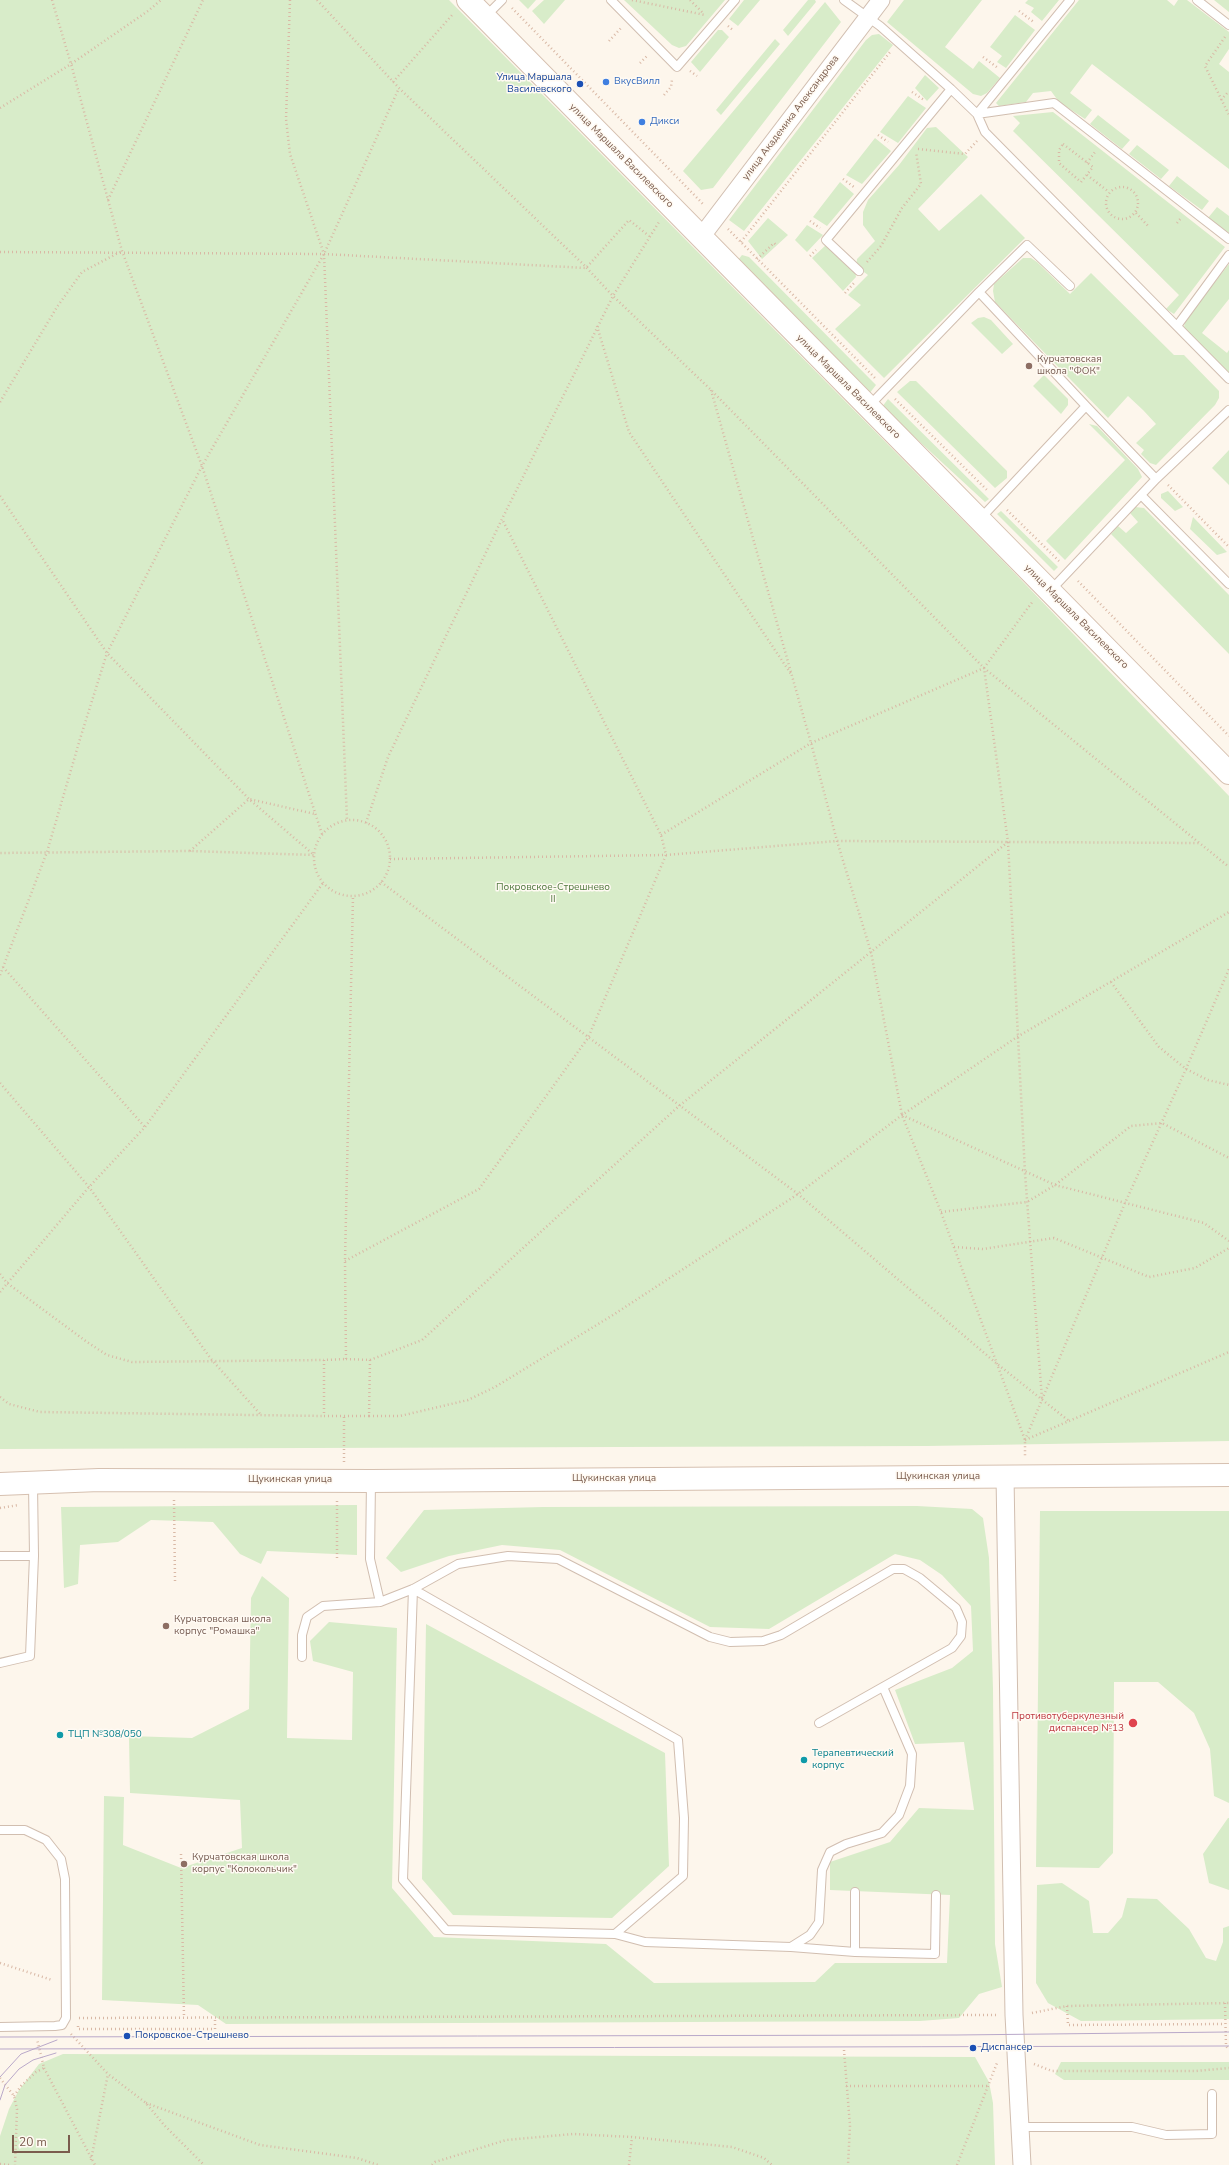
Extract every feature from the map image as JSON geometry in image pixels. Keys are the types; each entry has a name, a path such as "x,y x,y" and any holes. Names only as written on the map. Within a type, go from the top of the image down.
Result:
{"main road":[{"name":"улица Маршала Василевского","path":"461,6 485,18 979,519 1049,599 1229,773"},
{"name":"Щукинская улица","path":"0,1484 99,1480 371,1481 1229,1475"}],"street":[{"name":"улица Академика Александрова","path":"701,237 881,0"},
{"path":"1005,1476 1014,2015 1022,2165"}],"lane":[{"path":"485,18 502,0"},
{"path":"611,0 677,67 735,0"},
{"path":"844,0 898,42 977,114 985,132 1229,379"},
{"path":"977,114 1070,0"},
{"path":"1198,0 1229,25"},
{"path":"859,271 826,240 951,89"},
{"path":"977,114 1054,104 1229,239"},
{"path":"868,407 1027,244 1070,286"},
{"path":"1177,326 1229,255"},
{"path":"979,292 1086,406 1158,478"},
{"path":"979,519 1086,406"},
{"path":"1049,599 1069,571 1158,478 1229,410"},
{"path":"1142,495 1229,584"},
{"path":"371,1481 370,1559 380,1602"},
{"path":"0,1663 30,1656 34,1556 33,1483"},
{"path":"0,1556 34,1556"},
{"path":"302,1657 302,1635 307,1617 323,1606 380,1602 413,1589 458,1564 508,1556 558,1559 710,1637 730,1642 763,1641 781,1635 893,1569 904,1569 920,1578 956,1608 962,1622 961,1636 952,1648 819,1723"},
{"path":"413,1589 403,1880 446,1930 615,1934 645,1942 791,1947 855,1952 935,1954 936,1895"},
{"path":"413,1589 678,1740 684,1818 683,1876 615,1934"},
{"path":"791,1947 810,1935 819,1922 822,1870 830,1852 846,1844 882,1833 900,1815 910,1786 912,1754 883,1687"},
{"path":"0,1830 25,1830 46,1840 61,1859 65,1879 66,1984 64,2021 36,2027 0,2027"},
{"path":"855,1892 855,1952"},
{"path":"1020,2127 1132,2127 1166,2135 1212,2134 1212,2094"}],"path":[{"path":"52,0 122,251 202,466 322,834"},
{"path":"0,108 71,64 148,12 161,0"},
{"path":"108,201 203,0"},
{"path":"290,0 286,118 290,154 324,254 347,820"},
{"path":"317,0 393,82 711,390 984,668 1229,867"},
{"path":"632,0 705,15"},
{"path":"690,0 714,24"},
{"path":"393,82 461,6"},
{"path":"510,6 705,206 710,200"},
{"path":"1019,11 1045,30"},
{"path":"1229,32 1205,66 1229,115"},
{"path":"741,242 898,42"},
{"path":"983,57 1008,76"},
{"path":"0,975 47,852 80,739 108,653 202,466 324,254 399,88"},
{"path":"1221,100 1229,91"},
{"path":"859,271 881,246 902,208 921,184 916,149 965,154 985,132"},
{"path":"1063,144 1093,167 1087,175 1081,182 1059,163 1059,150 1063,144"},
{"path":"1087,175 1109,192"},
{"path":"1120,185 1133,189 1139,201 1136,213 1124,220 1111,216 1105,204 1109,192 1120,185"},
{"path":"366,823 388,757 502,519 597,326 649,236 687,188"},
{"path":"1136,213 1149,226"},
{"path":"716,216 885,389 1069,571 1229,736"},
{"path":"586,268 629,220 649,236"},
{"path":"757,259 774,243 776,245"},
{"path":"0,402 58,307 82,272 122,251"},
{"path":"0,252 122,251 324,254 586,268"},
{"path":"597,326 628,432 792,676"},
{"path":"711,390 812,743 837,841 871,952 902,1115 954,1247 1025,1440"},
{"path":"1158,478 1229,547"},
{"path":"0,496 108,653 249,799 314,855"},
{"path":"345,1261 479,1189 588,1038 666,855 661,835 502,519"},
{"path":"661,835 812,743 984,668 1033,600 1049,599 1079,582"},
{"path":"984,668 1008,842 1025,1173 1042,1399"},
{"path":"249,799 316,814"},
{"path":"190,851 249,799"},
{"path":"347,820 366,823 383,836 388,847 390,859 388,872 381,882 368,892 353,896 342,895 323,883 318,875 314,855 316,844 322,834 334,825 347,820"},
{"path":"390,859 666,855 837,841 1200,843"},
{"path":"0,1274 7,1283 87,1342 107,1355 132,1362 212,1359 370,1360 422,1340 679,1106 1008,842"},
{"path":"0,853 190,851 314,855"},
{"path":"381,882 798,1194 996,1362 1069,1421"},
{"path":"0,1292 89,1187 145,1127 323,883"},
{"path":"346,1359 345,1261 353,896"},
{"path":"0,1397 9,1404 40,1412 324,1416 400,1416 468,1400 495,1387 613,1315 798,1194 902,1115 1017,1037 1229,912"},
{"path":"3,967 145,1127"},
{"path":"1025,1440 1101,1258 1229,969"},
{"path":"1110,982 1159,1047 1186,1069 1208,1080 1229,1085"},
{"path":"0,1083 89,1187 212,1359 261,1415"},
{"path":"902,1115 1025,1173 1055,1185 1204,1222 1229,1241"},
{"path":"940,1212 1027,1202 1055,1185 1131,1126 1162,1123 1229,1158"},
{"path":"954,1247 983,1249 1054,1238 1149,1276 1195,1268 1229,1248"},
{"path":"1025,1440 1229,1352"},
{"path":"324,1360 324,1416"},
{"path":"369,1416 370,1360"},
{"path":"344,1416 344,1466"},
{"path":"174,1496 175,1581"},
{"path":"337,1496 337,1558"},
{"path":"181,1854 184,2017"},
{"path":"0,1963 66,1984"},
{"path":"1225,2003 1226,2046 1229,2050"},
{"path":"64,2021 184,2017 1014,2015 1028,2014 1067,2006 1229,2003"},
{"path":"1067,2006 1068,2025 1226,2024"},
{"path":"997,2014 997,2021"},
{"path":"78,2030 215,2029 215,2017"},
{"path":"64,2021 108,2074 146,2103 164,2125 204,2165"},
{"path":"36,2027 37,2042 44,2068 91,2160 95,2165"},
{"path":"844,2050 850,2126 848,2165"},
{"path":"957,2165 999,2059 1016,2058 1052,2071 1196,2071 1229,2068"},
{"path":"14,2096 21,2086 36,2072 44,2068"},
{"path":"91,2160 108,2074"},
{"path":"0,2078 14,2096 16,2109 15,2165"},
{"path":"846,2086 988,2086"},
{"path":"146,2103 260,2145 357,2158 378,2165"},
{"path":"432,2165 435,2162 506,2140 573,2134 632,2136 732,2147 764,2158 772,2165"},
{"path":"629,2165 632,2136"},
{"path":"0,2164 10,2165"}],"green space":[{"name":"Покровское-Стрешнево II","path":"0,0 449,0 1004,562 1229,796 1229,1441 927,1446 0,1449"},
{"path":"519,0 536,0 528,9"},
{"path":"544,0 565,0 544,24 532,11"},
{"path":"624,0 725,0 686,46 679,48 672,45"},
{"path":"744,0 760,0 738,26 729,19"},
{"path":"808,0 815,0 816,2 788,36 783,30"},
{"path":"904,0 982,0 945,47 973,69 979,61 1000,78 987,93 981,96 973,94 887,22"},
{"path":"1028,0 1059,0 1042,21 1031,12 1034,8 1025,3"},
{"path":"1079,0 1167,0 1174,6 1178,0 1187,0 1229,32 1229,49 1219,64 1229,72 1229,169 1092,64 1070,93 1092,110 1085,119 1059,102 1051,91 1033,93 1026,102 999,106 996,103"},
{"path":"1214,0 1229,0 1229,12"},
{"path":"825,2 841,22 713,188 701,190 683,171"},
{"path":"1015,15 1035,30 1006,68 997,62 1002,56 990,47"},
{"path":"718,30 722,30 729,37 700,72 691,62"},
{"path":"879,34 893,45 744,231 729,220 866,40 872,35"},
{"path":"775,39 780,44 721,115 716,110"},
{"path":"925,75 939,88 927,101 915,88"},
{"path":"908,96 926,108 898,143 880,132"},
{"path":"1053,112 1225,247 1174,314 1166,309 1179,295 1013,131 1020,123 1013,116"},
{"path":"1098,115 1130,140 1122,149 1090,124"},
{"path":"936,127 968,157 918,209 939,231 981,194 1025,238 884,378 835,329 861,305 848,295 868,275 856,266 857,259 875,241 863,225 863,212 868,200 899,165 927,128"},
{"path":"875,138 891,151 862,184 846,175"},
{"path":"1137,145 1169,170 1161,179 1129,154"},
{"path":"1177,176 1209,201 1202,210 1169,186"},
{"path":"840,182 854,194 827,226 813,217"},
{"path":"1217,207 1229,216 1229,233 1208,218"},
{"path":"768,218 788,235 762,259 748,241"},
{"path":"807,225 823,235 807,252 795,240"},
{"path":"826,245 855,271 856,277 843,291 812,258"},
{"path":"742,255 749,257 876,385 869,394 738,260"},
{"path":"1023,258 1031,258 1037,262 1070,294 1091,273 1174,355 1184,355 1219,391 1219,398 1215,405 1156,465 1150,463 1141,454 1144,450 1136,443 1156,424 1143,410 1128,396 1108,418 995,302 993,291 994,284"},
{"path":"1229,264 1229,299 1202,333 1227,353 1229,350 1229,375 1186,334 1184,327 1186,319"},
{"path":"984,317 991,320 1013,344 1002,354 971,323 978,318"},
{"path":"1044,375 1068,399 1068,405 1061,414 1033,386"},
{"path":"910,381 916,381 1007,471 1007,478 995,488 897,392"},
{"path":"888,399 989,499 985,502 882,407"},
{"path":"1089,424 1097,426 1138,469 1142,477 1065,560 1046,541 1125,460"},
{"path":"1229,450 1229,485 1212,468"},
{"path":"1168,491 1183,507 1175,511 1161,498 1161,494"},
{"path":"1135,507 1144,508 1229,595 1229,654 1111,534 1118,526 1126,533 1138,522 1130,513"},
{"path":"1001,511 1058,567 1054,571 997,514"},
{"path":"1193,517 1227,552 1217,555 1190,529"},
{"path":"357,1505 357,1555 267,1551 261,1564 240,1554 213,1522 151,1520 118,1542 80,1545 78,1584 64,1588 61,1507"},
{"path":"917,1506 972,1509 983,1518 989,1558 993,1689 995,1944 1002,1987 979,1994 959,2018 920,2021 226,2024 198,2005 102,2000 104,1796 124,1797 123,1845 181,1868 242,1848 240,1800 130,1793 129,1736 192,1738 249,1709 251,1598 262,1576 289,1598 287,1738 352,1740 353,1672 313,1661 310,1641 329,1622 397,1628 392,1888 434,1937 606,1944 654,1983 815,1982 835,1963 947,1963 950,1895 830,1890 830,1862 890,1842 919,1808 974,1810 964,1742 915,1744 895,1690 952,1668 973,1651 971,1606 942,1575 920,1560 895,1554 769,1629 710,1627 560,1550 502,1545 449,1556 401,1572 386,1558 424,1510 543,1507"},
{"path":"1040,1511 1229,1511 1229,1803 1214,1796 1210,1749 1194,1713 1158,1682 1114,1682 1113,1853 1099,1868 1036,1867"},
{"path":"426,1624 665,1753 669,1866 612,1918 453,1915 422,1879"},
{"path":"1228,1818 1229,1890 1209,1883 1203,1854"},
{"path":"1062,1883 1089,1901 1093,1933 1108,1933 1122,1917 1127,1898 1157,1899 1189,1929 1206,1958 1216,1961 1223,1942 1223,1928 1229,1926 1229,2019 1081,2021 1048,2003 1036,1983 1037,1885"},
{"path":"63,2054 975,2057 989,2082 993,2103 995,2165 0,2165 0,2136 9,2109 19,2090 39,2064"},
{"path":"1061,2062 1229,2062 1229,2080 1064,2080 1055,2074"}],"tram line":[{"path":"0,2037 956,2035 1229,2032"},
{"path":"0,2077 21,2054 57,2040"},
{"path":"0,2049 1229,2046"},
{"path":"0,2100 5,2085 19,2069 33,2060 56,2053"}],"place":[{"name":"ВкусВилл","path":"606,82"},
{"name":"Улица Маршала Василевского","path":"580,84"},
{"name":"Дикси","path":"642,122"},
{"name":"Курчатовская школа \"ФОК\"","path":"1029,366"},
{"name":"Курчатовская школа корпус \"Ромашка\"","path":"166,1626"},
{"name":"Противотуберкулезный диспансер №13","path":"1133,1723"},
{"name":"ТЦП №308/050","path":"60,1735"},
{"name":"Терапевтический корпус","path":"804,1760"},
{"name":"Курчатовская школа корпус \"Колокольчик\"","path":"184,1864"},
{"name":"Покровское-Стрешнево","path":"127,2036"},
{"name":"Диспансер","path":"973,2048"}]}
